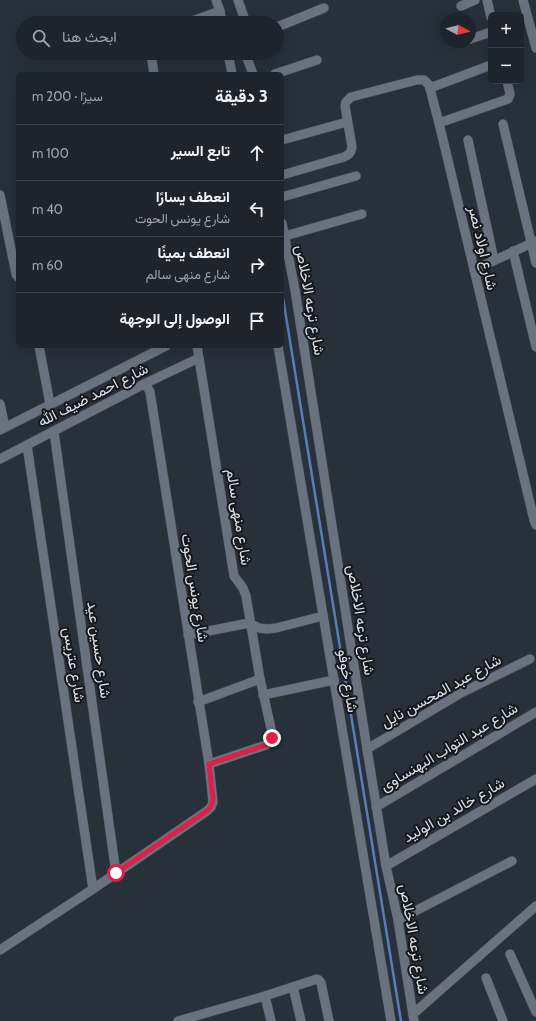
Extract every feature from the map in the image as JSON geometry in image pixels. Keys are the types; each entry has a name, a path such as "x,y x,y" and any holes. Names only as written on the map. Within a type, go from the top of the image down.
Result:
{"street":[{"path":"216,0 221,16"},
{"path":"238,0 244,16"},
{"path":"461,6 475,0"},
{"path":"487,0 490,12"},
{"path":"523,0 536,48"},
{"path":"284,25 324,8"},
{"path":"206,16 220,11"},
{"path":"476,37 488,33"},
{"path":"152,60 154,72"},
{"path":"229,60 232,72"},
{"path":"248,60 252,72"},
{"path":"281,72 317,60"},
{"path":"284,174 347,156 352,147 345,106 346,102 351,97 420,80 427,82 430,88 488,66"},
{"path":"439,123 506,100 510,97 508,84"},
{"name":"شارع اولاد نصر","path":"430,88 536,525"},
{"path":"284,139 347,122"},
{"path":"503,124 534,242 536,263"},
{"path":"468,140 494,260"},
{"path":"284,196 356,176"},
{"path":"0,195 16,274"},
{"path":"285,236 362,214"},
{"name":"شارع ترعه الاخلاص","path":"284,232 295,290 376,807 386,866 398,920 414,1017"},
{"path":"474,270 534,242"},
{"path":"513,252 536,347"},
{"path":"38,348 50,404"},
{"name":"شارع احمد ضيف الله","path":"2,429 162,348"},
{"name":"شارع منهى سالم","path":"197,348 234,576 243,588 246,596 263,695 272,733 270,743 266,745 209,764"},
{"name":"شارع خوفو","path":"278,348 391,1021"},
{"name":"شارع احمد ضيف الله","path":"0,459 144,384 199,358"},
{"name":"شارع يونس الحوت","path":"116,873 207,811 213,802 209,764 150,392 144,384"},
{"path":"0,404 2,429"},
{"name":"شارع حسين عيد","path":"54,432 116,873"},
{"name":"شارع عتريس","path":"27,445 93,889"},
{"path":"188,634 237,625 251,624 259,628 276,628 323,616"},
{"name":"شارع عبد المحسن نايل","path":"367,749 461,693 530,659"},
{"path":"198,702 260,679"},
{"path":"263,695 334,680"},
{"name":"شارع عبد التواب البهنساوى","path":"376,807 536,713"},
{"name":"شارع خالد بن الوليد","path":"386,866 536,779"},
{"path":"398,920 512,861"},
{"path":"0,950 116,873"},
{"path":"414,1017 534,912"},
{"path":"510,954 536,1012"},
{"path":"486,978 503,1021"},
{"path":"178,1021 206,1017 315,979 320,983 329,1021"},
{"path":"293,987 301,1021"},
{"path":"266,996 271,1021"}],"waterway":[{"path":"284,304 401,1021"}],"route":[{"path":"116,873 211,807 213,798 209,764 266,745 270,743 272,738"}]}
